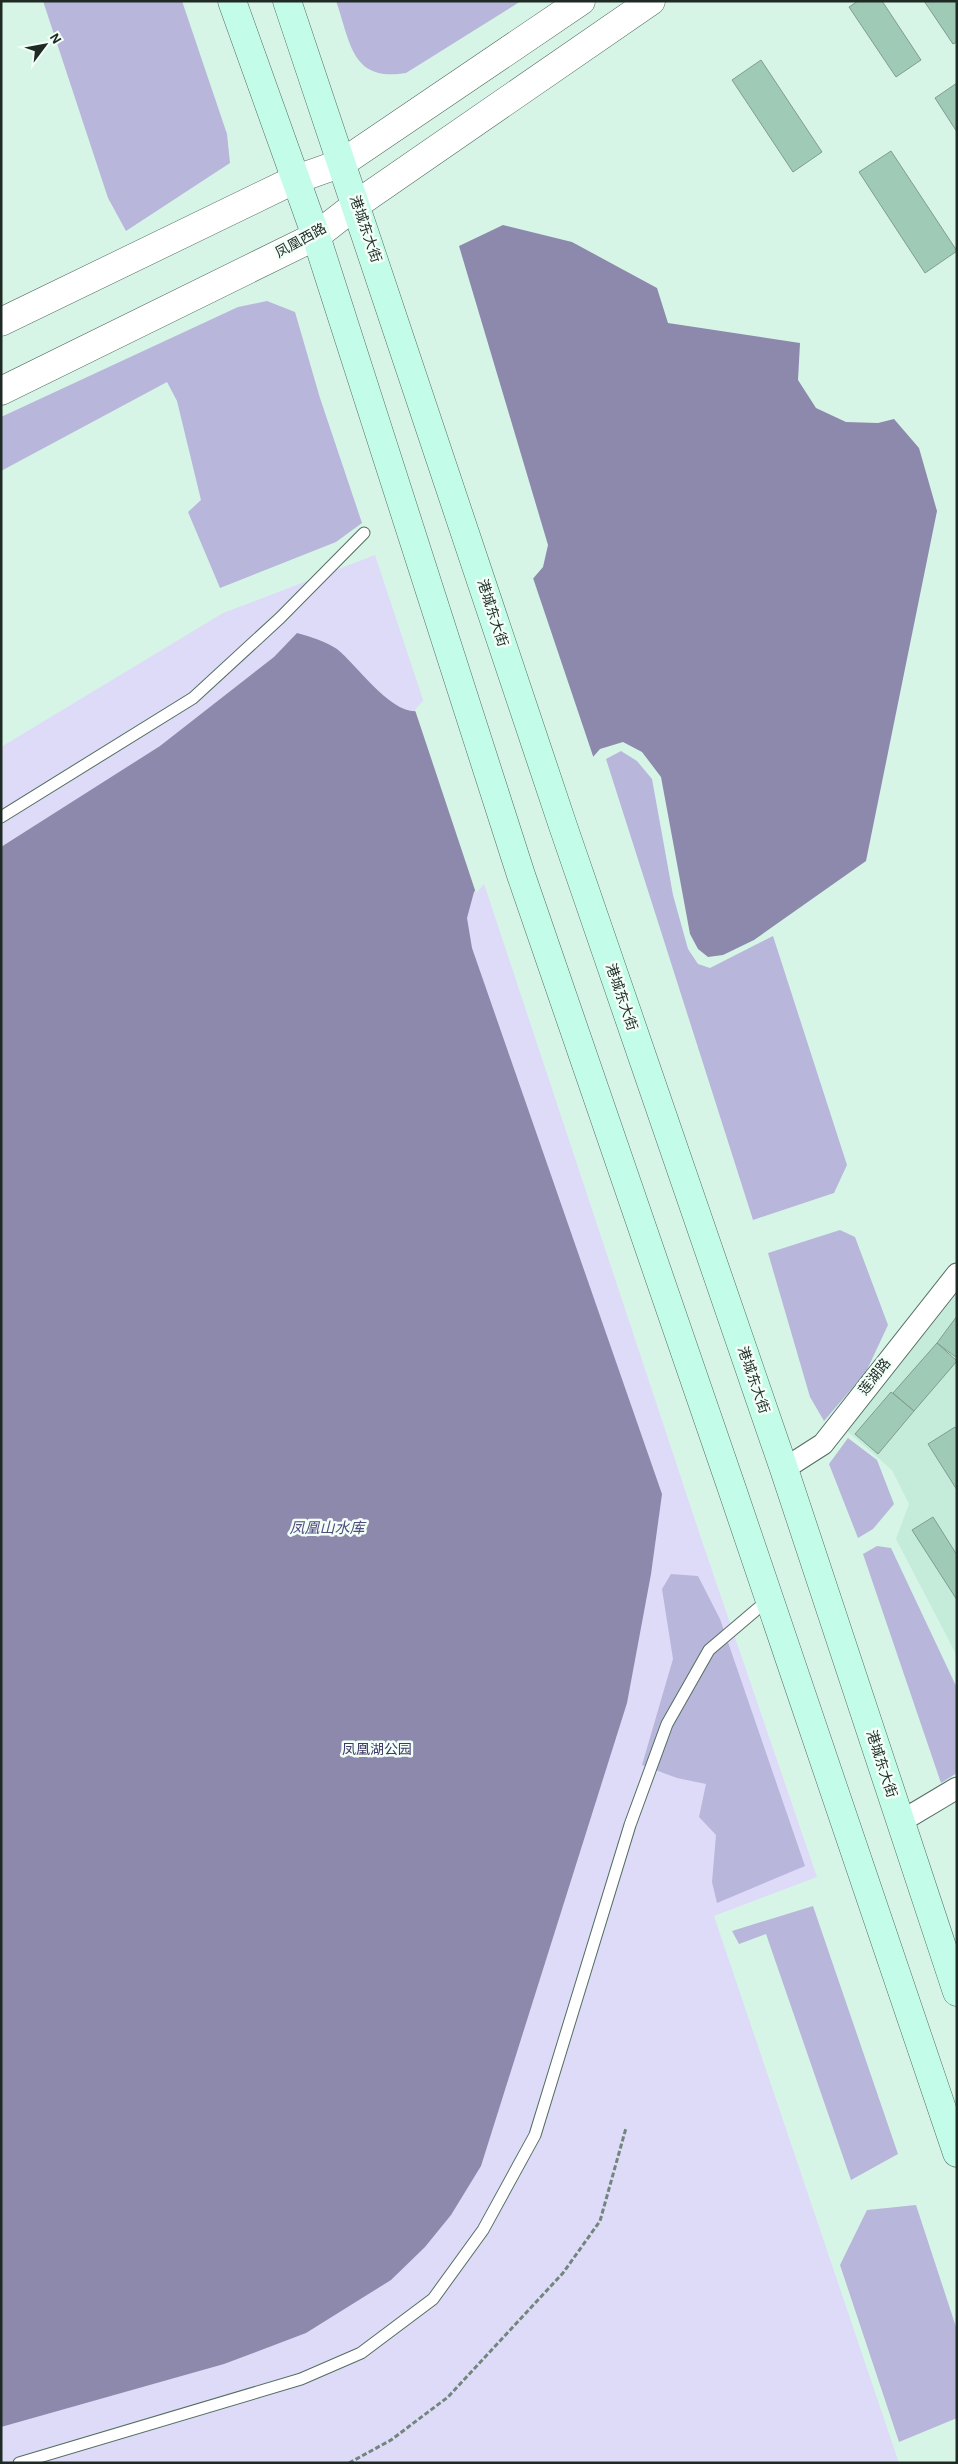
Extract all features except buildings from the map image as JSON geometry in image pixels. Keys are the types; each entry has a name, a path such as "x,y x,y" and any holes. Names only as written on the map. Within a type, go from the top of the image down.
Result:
{"main road":[{"path":"232,1 294,180 316,236 450,650 520,875 770,1599 957,2153"},
{"name":"港城东大街","path":"287,1 357,204 563,826 784,1469 957,1992"}],"street":[{"path":"1,322 294,180 342,163 581,1"},
{"name":"凤凰西路","path":"1,391 316,236 357,204 651,1"},
{"name":"莲湖路","path":"784,1469 823,1444 957,1274"},
{"path":"900,1822 957,1788"}],"lane":[{"path":"1,817 193,698 280,618 364,534"},
{"path":"19,2463 301,2379 361,2353 433,2299 483,2230 535,2135 630,1825 667,1724 709,1650 770,1599"}],"path":[{"path":"349,2463 391,2440 448,2397 563,2273 600,2221 626,2128"}],"shaded area":[{"path":"43,1 182,1 227,134 230,163 126,231 108,198"},
{"path":"336,1 521,1 406,73 388,74 374,71 364,65 356,56 350,45"},
{"path":"267,301 295,312 320,398 362,523 336,542 220,588 188,512 201,500 177,401 167,382 1,471 1,417 238,307"},
{"path":"621,751 637,761 652,779 673,895 688,949 698,964 710,968 773,936 847,1165 834,1193 753,1220 606,759"},
{"path":"840,1230 855,1237 888,1325 866,1372 824,1421 810,1397 768,1253"},
{"path":"957,1293 957,1656 896,1539 909,1504 892,1470 847,1431"},
{"path":"848,1438 877,1460 894,1504 873,1529 858,1538 829,1464"},
{"path":"877,1546 891,1548 957,1688 957,1773 941,1783 863,1554"},
{"path":"671,1574 698,1576 720,1619 805,1866 717,1903 712,1882 716,1835 699,1817 706,1784 677,1778 642,1765 673,1659 662,1589"},
{"path":"813,1906 898,2154 851,2180 766,1934 739,1944 732,1931"},
{"path":"916,2205 957,2330 957,2418 899,2442 840,2265 867,2210"}],"green space":[{"name":"凤凰山水库","path":"375,555 702,1541 817,1877 714,1916 899,2463 1,2463 1,747 223,613"}],"water":[{"name":"凤凰山水库","path":"503,225 572,242 657,288 668,323 800,343 798,380 816,408 846,422 878,423 894,419 919,448 937,511 866,861 754,940 723,955 708,957 698,949 690,934 661,777 642,752 623,742 600,749 474,892 467,918 472,948 662,1494 651,1574 627,1703 481,2166 451,2215 425,2247 391,2280 306,2333 224,2364 1,2427 1,847 160,746 274,657 297,633 323,641 337,649 386,698 398,706 419,711 543,567 548,545 459,246"}],"pier":[{"path":"532,575 594,759 476,893 415,710"}],"park label":[{"name":"凤凰湖公园","path":"377,1750"}]}
